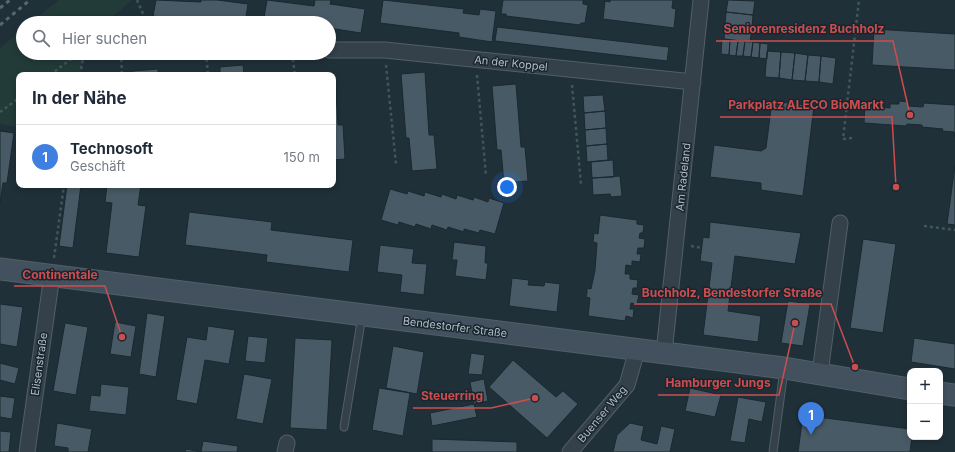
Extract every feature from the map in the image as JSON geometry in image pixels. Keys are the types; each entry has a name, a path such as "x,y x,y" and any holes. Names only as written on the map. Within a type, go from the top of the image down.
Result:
{"street":[{"name":"Am Radeland","path":"664,353 701,0"},
{"name":"An der Koppel","path":"336,50 385,50 693,82"},
{"path":"820,373 840,223"},
{"name":"Bendestorfer Straße","path":"0,269 784,368 907,388"},
{"name":"Elisenstraße","path":"27,452 52,275"},
{"name":"Buenser Weg","path":"570,452 627,385 634,367 638,350"},
{"path":"943,393 955,395"}],"lane":[{"path":"344,427 362,315"},
{"path":"773,452 784,368"}],"path":[{"path":"137,0 145,16"},
{"path":"852,138 843,139 860,0"},
{"path":"385,50 396,164"},
{"path":"54,72 70,60"},
{"path":"81,72 83,60"},
{"path":"121,60 122,72"},
{"path":"207,60 208,72"},
{"path":"293,60 295,72"},
{"path":"476,60 486,176"},
{"path":"570,69 581,184"},
{"path":"0,112 16,100"},
{"path":"52,275 64,188"},
{"path":"924,226 955,230"}],"green space":[{"path":"59,0 132,0 113,16 39,16"},
{"path":"16,35 16,60 83,60 81,72 16,72 16,127 0,124 0,48"}],"building":[{"path":"156,0 201,2 201,0 217,0 248,4 246,16 153,16"},
{"path":"267,0 314,6 315,0 331,0 330,4 365,9 361,33 336,29 336,16 264,16"},
{"path":"383,0 464,9 463,13 479,15 480,9 496,11 492,42 459,37 459,33 380,23"},
{"path":"503,0 583,0 583,4 588,5 585,23 581,23 580,25 506,16 506,14 501,14"},
{"path":"610,0 673,0 672,8 676,9 674,28 603,19 605,1 610,2"},
{"path":"728,0 755,1 753,15 726,12"},
{"path":"726,12 753,15 752,28 725,25"},
{"path":"725,25 752,28 750,42 724,39"},
{"path":"497,27 669,47 667,61 495,41"},
{"path":"874,29 955,34 955,70 872,65"},
{"path":"722,39 730,40 729,55 721,54"},
{"path":"730,40 738,41 736,56 729,55"},
{"path":"738,41 745,41 743,56 736,56"},
{"path":"745,41 753,42 751,57 743,56"},
{"path":"753,42 760,43 759,58 751,57"},
{"path":"760,43 768,44 767,59 759,58"},
{"path":"767,51 781,52 779,78 765,77"},
{"path":"781,52 795,53 792,80 779,78"},
{"path":"795,53 808,55 805,81 792,80"},
{"path":"808,55 821,56 819,82 805,81"},
{"path":"821,56 836,58 833,84 819,82"},
{"path":"243,65 244,72 220,72 220,67"},
{"path":"158,69 158,72 133,71"},
{"path":"425,72 429,135 434,135 437,169 412,171 409,138 406,138 401,74"},
{"path":"516,84 521,147 525,147 528,181 504,183 501,150 497,150 492,86"},
{"path":"336,93 338,125 343,125 345,159 336,160"},
{"path":"603,95 605,111 584,113 583,96"},
{"path":"772,101 814,106 803,196 761,190 761,183 710,177 714,145 761,151 766,148"},
{"path":"899,101 909,102 908,106 923,107 924,103 955,105 955,138 954,132 942,131 943,129 922,127 922,125 907,124 906,126 864,123 865,106 890,108 890,104 899,104"},
{"path":"605,111 606,128 585,130 584,113"},
{"path":"606,128 607,144 586,146 585,130"},
{"path":"0,131 14,133 7,183 3,183 0,203"},
{"path":"607,144 608,160 587,162 586,146"},
{"path":"613,160 614,177 592,178 591,162"},
{"path":"955,165 955,225 947,224"},
{"path":"620,176 622,196 611,197 610,194 593,195 592,178"},
{"path":"67,188 81,188 73,248 59,246"},
{"path":"107,188 141,188 138,205 146,206 139,257 106,253 112,203 105,202"},
{"path":"390,189 407,194 408,191 424,196 425,192 441,197 442,194 456,199 457,195 473,200 474,197 488,202 489,198 504,203 495,234 480,230 479,233 464,229 464,232 448,227 447,230 432,225 431,229 416,224 415,227 399,222 398,225 381,220"},
{"path":"189,212 272,222 271,230 353,240 349,272 266,262 267,255 185,245"},
{"path":"600,215 637,220 637,224 644,225 643,233 640,233 639,238 645,239 644,248 638,248 637,254 641,254 640,262 632,261 632,266 626,265 625,274 630,274 630,279 638,280 637,288 633,288 632,294 639,295 637,304 631,303 630,309 634,309 633,318 626,316 625,321 588,316 590,298 586,297 587,288 591,289 595,270 597,243 593,242 594,233 598,234"},
{"path":"710,222 801,233 795,264 735,256 728,311 761,316 758,342 703,335 712,263 700,261 703,237 709,238"},
{"path":"863,239 896,244 883,333 850,328"},
{"path":"454,242 486,246 485,263 488,263 486,280 455,276 457,260 452,260"},
{"path":"380,245 414,249 412,263 427,264 424,295 400,292 402,275 377,272"},
{"path":"512,278 529,280 528,285 544,286 545,282 560,284 557,312 509,306"},
{"path":"788,301 810,304 803,346 781,343"},
{"path":"0,304 23,307 17,347 0,344"},
{"path":"147,313 165,316 156,377 139,374"},
{"path":"115,322 136,326 131,357 110,354"},
{"path":"65,323 88,327 76,395 53,391"},
{"path":"208,326 235,330 229,364 205,360 197,404 176,400 187,337 206,340"},
{"path":"248,336 268,338 265,363 245,361"},
{"path":"295,338 332,340 327,430 290,428"},
{"path":"914,338 955,344 955,369 911,362"},
{"path":"393,346 424,352 417,394 386,388"},
{"path":"471,353 485,355 482,375 468,374"},
{"path":"513,360 556,397 563,391 578,404 547,438 489,387"},
{"path":"0,363 19,368 15,384 0,380"},
{"path":"244,374 272,379 263,424 236,419"},
{"path":"484,379 488,401 474,404 470,382"},
{"path":"101,384 129,387 126,415 89,411 91,395 100,396"},
{"path":"379,388 410,393 403,436 372,430"},
{"path":"690,388 721,395 715,417 685,411"},
{"path":"0,396 15,398 12,419 0,417"},
{"path":"738,397 766,402 762,422 749,419 745,443 730,441"},
{"path":"474,404 477,417 432,426 430,413"},
{"path":"803,415 907,429 907,440 912,440 910,452 798,452"},
{"path":"57,423 92,429 88,452 68,452 68,448 54,446"},
{"path":"630,423 644,426 641,440 657,444 661,426 675,429 670,452 613,452 617,435"},
{"path":"0,431 11,432 9,452 0,452"},
{"path":"432,439 517,442 517,452 432,452"},
{"path":"203,441 238,446 237,452 201,452"},
{"path":"186,449 201,452 185,452"}],"railway":[{"path":"0,8 10,0"},
{"path":"0,25 30,0"}],"place":[{"name":"Seniorenresidenz Buchholz","path":"910,115"},
{"name":"Parkplatz ALECO BioMarkt","path":"896,187"},
{"name":"Hamburger Jungs","path":"795,323"},
{"name":"Continentale","path":"122,337"},
{"name":"Buchholz, Bendestorfer Straße","path":"855,367"},
{"name":"Steuerring","path":"535,398"},
{"name":"Technosoft","path":"811,435"}]}
